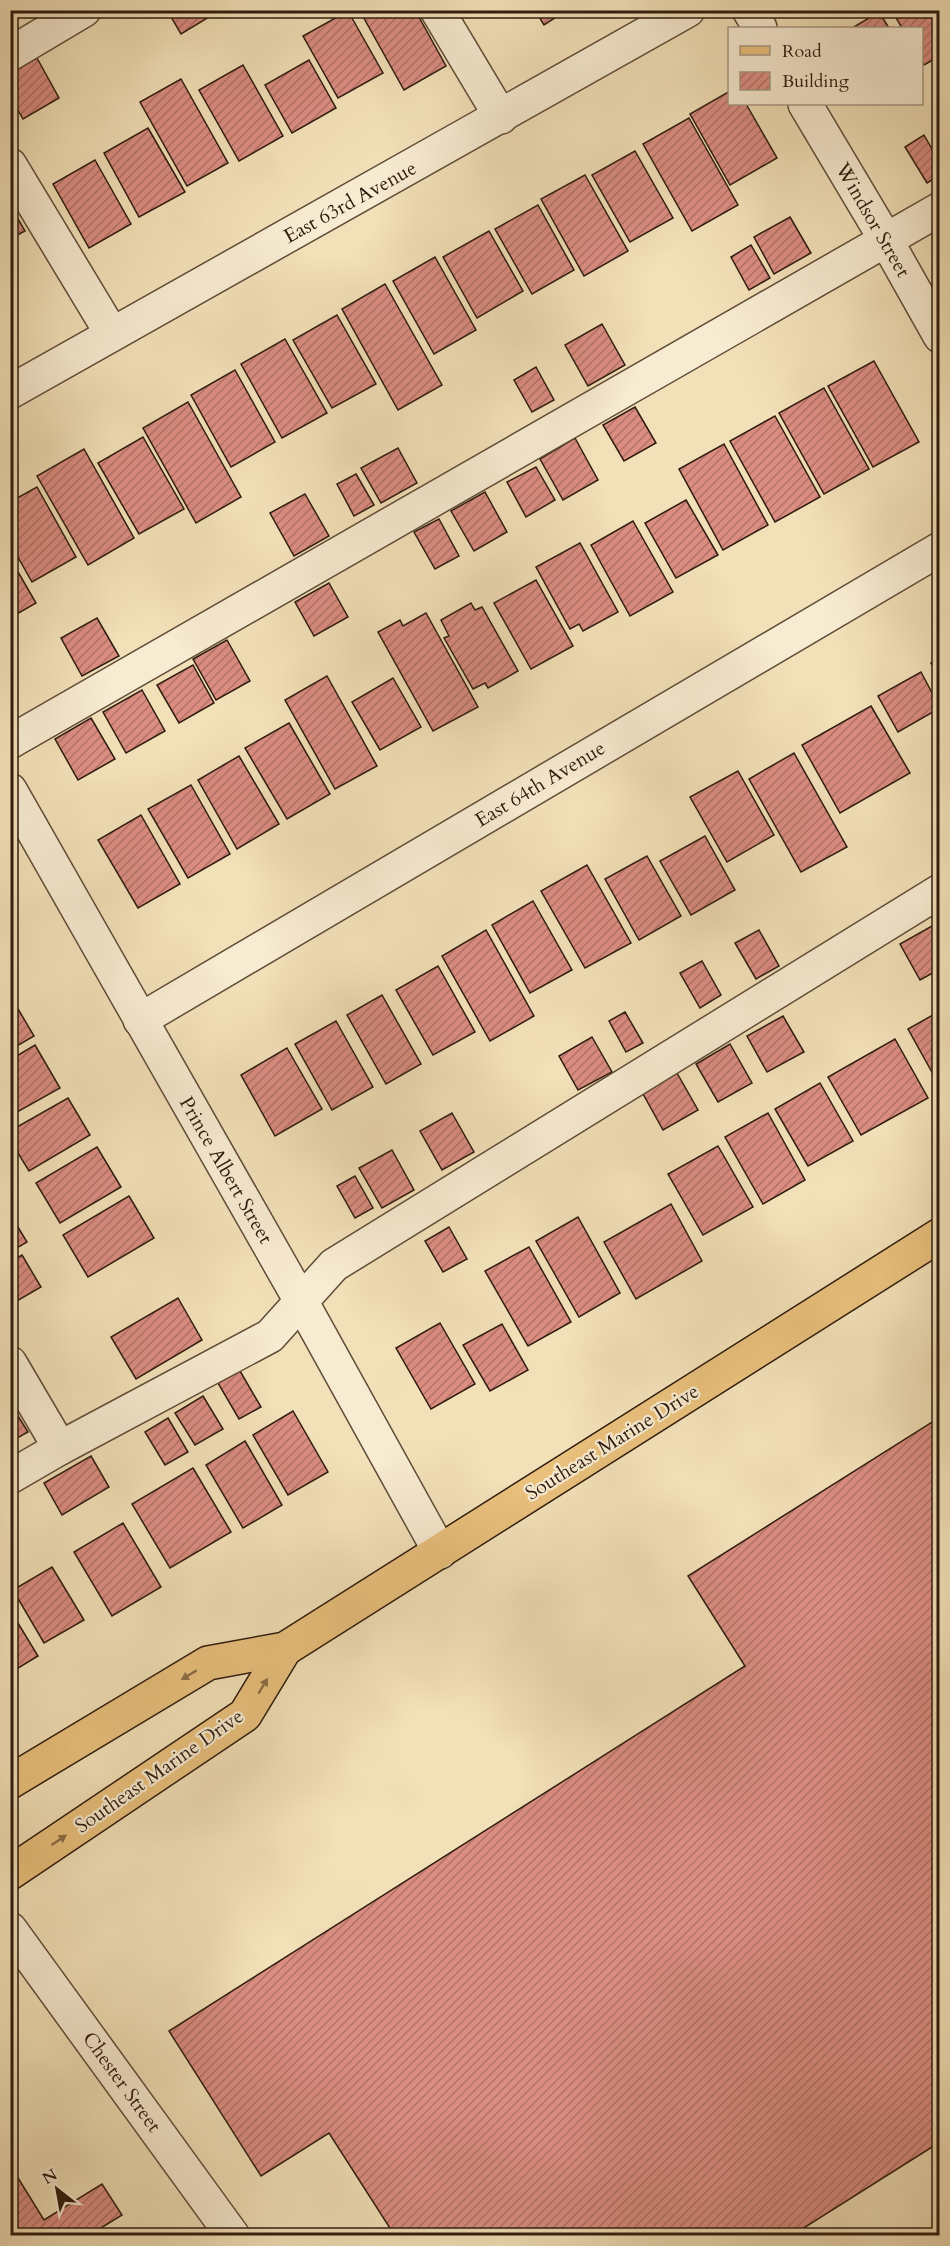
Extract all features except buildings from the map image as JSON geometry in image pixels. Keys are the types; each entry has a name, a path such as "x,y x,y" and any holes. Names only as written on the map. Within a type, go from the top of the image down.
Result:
{"main road":[{"name":"Southeast Marine Drive","path":"10,1782 208,1663 285,1649 939,1235"},
{"name":"Southeast Marine Drive","path":"10,1873 245,1715 285,1649"}],"street":[{"path":"10,54 84,10"},
{"path":"437,10 501,117"},
{"name":"East 63rd Avenue","path":"10,392 688,10"},
{"path":"749,10 759,27"},
{"name":"Windsor Street","path":"806,105 886,240 939,336"},
{"path":"10,165 112,334"},
{"path":"10,742 939,209"},
{"name":"East 64th Avenue","path":"140,1020 939,549"},
{"name":"Prince Albert Street","path":"10,790 301,1300 440,1552"},
{"path":"10,1477 270,1336 334,1265 939,891"},
{"path":"10,1363 60,1448"},
{"name":"Chester Street","path":"10,1929 233,2235"}]}
